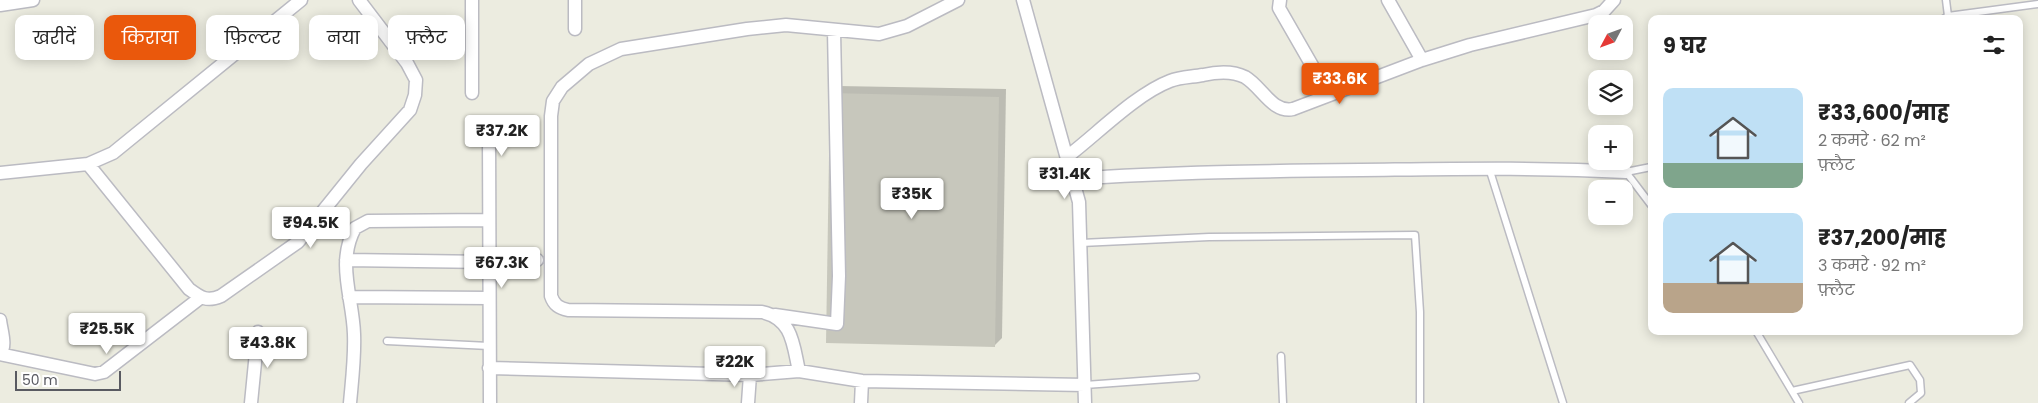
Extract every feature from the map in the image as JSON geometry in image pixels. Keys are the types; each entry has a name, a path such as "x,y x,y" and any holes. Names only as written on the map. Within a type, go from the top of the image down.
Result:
{"street":[{"path":"0,6 31,0"},
{"path":"0,173 88,164 113,153 301,0"},
{"path":"88,164 189,289 200,298 210,300 221,296 298,242 360,164 410,110 415,96 416,80 407,63 359,0"},
{"path":"472,0 472,93"},
{"path":"574,29 575,0"},
{"path":"834,31 837,324 762,312 568,310 560,308 553,303 551,296 551,116 553,100 562,87 584,68 621,49 768,26 804,26 834,31 879,34 894,31 958,0"},
{"path":"1023,0 1068,156 1079,202 1085,403"},
{"path":"1280,0 1279,8 1330,95"},
{"path":"1388,0 1422,60"},
{"path":"1068,156 1139,99 1172,80 1210,73 1234,74 1253,83 1278,108 1285,111 1422,60 1470,45 1596,15 1604,11 1614,0"},
{"path":"489,136 488,298 490,403"},
{"path":"1074,179 1200,172 1489,168 1626,172"},
{"path":"350,403 354,346 349,297 345,281 346,260 355,228 368,221 488,220"},
{"path":"346,260 488,262 537,260"},
{"path":"349,297 488,298"},
{"path":"0,320 4,343 3,351 0,354 95,374 104,372 200,298"},
{"path":"775,315 790,333 799,371"},
{"path":"251,403 258,332"},
{"path":"489,368 750,375 799,371 862,381 1085,385"},
{"path":"748,403 750,375"},
{"path":"861,403 862,381"}],"lane":[{"path":"1946,0 1946,15"},
{"path":"1960,15 2038,4"},
{"path":"1489,168 1563,403"},
{"path":"1648,168 1626,172 1648,201"},
{"path":"1081,244 1209,237 1415,236 1420,312 1420,403"},
{"path":"1758,335 1799,403"},
{"path":"387,340 489,346"},
{"path":"1282,356 1283,403"},
{"path":"1792,391 1910,366 1920,380 1921,392 1908,403"},
{"path":"1085,385 1196,377"}],"building":[{"path":"830,93 999,97 995,347 826,343"}]}
